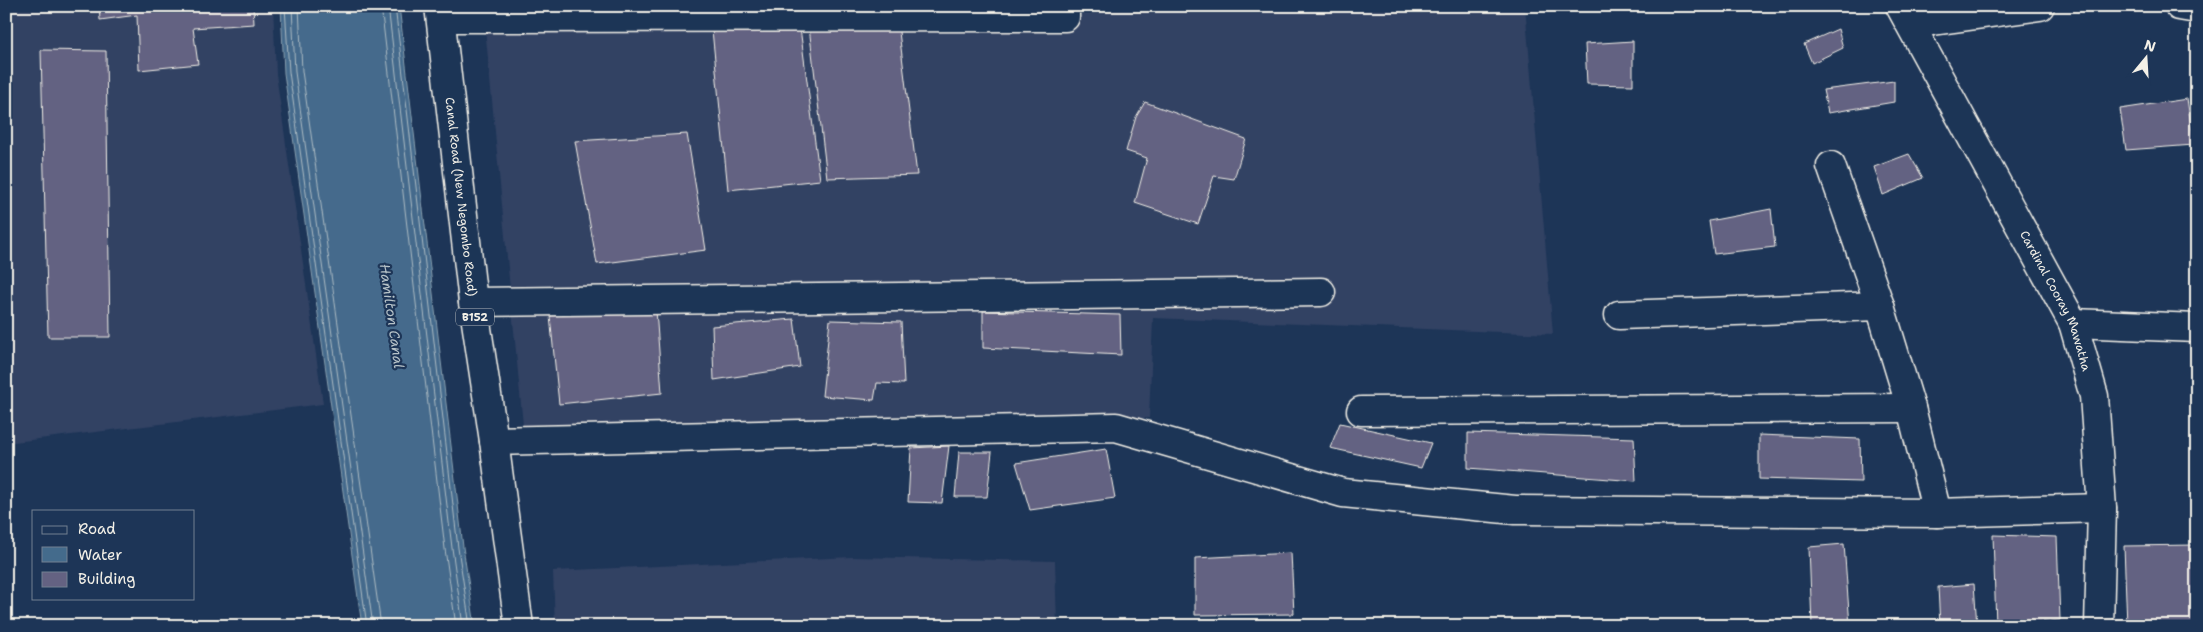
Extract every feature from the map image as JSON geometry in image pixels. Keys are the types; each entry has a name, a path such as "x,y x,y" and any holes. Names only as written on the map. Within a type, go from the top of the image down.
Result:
{"street":[{"path":"440,12 1065,17 1064,6"},
{"path":"1905,15 2040,6"},
{"path":"2179,6 2197,9"},
{"name":"Canal Road (New Negombo Road)","path":"440,12 473,302 519,626"},
{"name":"Cardinal Cooray Mawatha","path":"1905,15 2073,323 2094,396 2102,508 2099,626"},
{"path":"1830,166 1880,306 1911,408 1937,513"},
{"path":"473,302 1321,292"},
{"path":"1620,315 1880,306"},
{"path":"2073,323 2197,328"},
{"path":"1361,411 1911,408"},
{"path":"494,441 1116,427 1343,493 1515,510 1937,513 2102,508"}],"shaded area":[{"path":"6,6 273,6 276,74 323,404 6,443"},
{"path":"483,6 1525,6 1553,334 1153,318 1149,418 523,425"},
{"path":"852,557 1055,561 1057,626 555,626 553,571"}],"water":[{"name":"Hamilton Canal","path":"281,6 399,6 463,547 475,626 362,626 284,73"}],"building":[{"path":"99,6 253,6 254,24 193,28 198,64 139,70 137,15 100,20"},
{"path":"898,24 917,175 827,178 809,27"},
{"path":"800,28 820,180 728,190 712,30"},
{"path":"1838,29 1843,48 1812,63 1804,44"},
{"path":"1633,41 1633,85 1587,84 1585,44"},
{"path":"41,50 106,51 110,337 48,337"},
{"path":"1894,81 1894,102 1828,113 1823,90"},
{"path":"2187,99 2194,145 2126,150 2120,109"},
{"path":"1145,102 1246,139 1234,179 1214,176 1198,224 1135,203 1147,158 1126,151 1136,117"},
{"path":"687,134 706,250 597,264 575,141"},
{"path":"1909,154 1923,178 1883,195 1874,167"},
{"path":"1771,209 1775,247 1714,254 1709,221"},
{"path":"656,310 662,393 559,404 550,316"},
{"path":"983,311 1120,315 1121,355 983,348"},
{"path":"794,319 800,367 714,380 712,326"},
{"path":"830,320 901,322 904,384 877,383 874,400 822,396"},
{"path":"1340,423 1431,443 1421,468 1330,448"},
{"path":"1468,433 1634,438 1636,481 1468,468"},
{"path":"1759,435 1860,439 1861,482 1759,479"},
{"path":"949,446 942,503 908,502 911,448"},
{"path":"1106,449 1115,498 1030,510 1016,463"},
{"path":"959,452 992,452 987,497 955,497"},
{"path":"1993,535 2057,537 2060,620 1996,626"},
{"path":"1844,544 1850,626 1812,626 1809,547"},
{"path":"2197,545 2197,626 2127,626 2124,546"},
{"path":"1291,553 1294,614 1195,615 1195,558"},
{"path":"1974,584 1977,626 1940,626 1938,587"}]}
